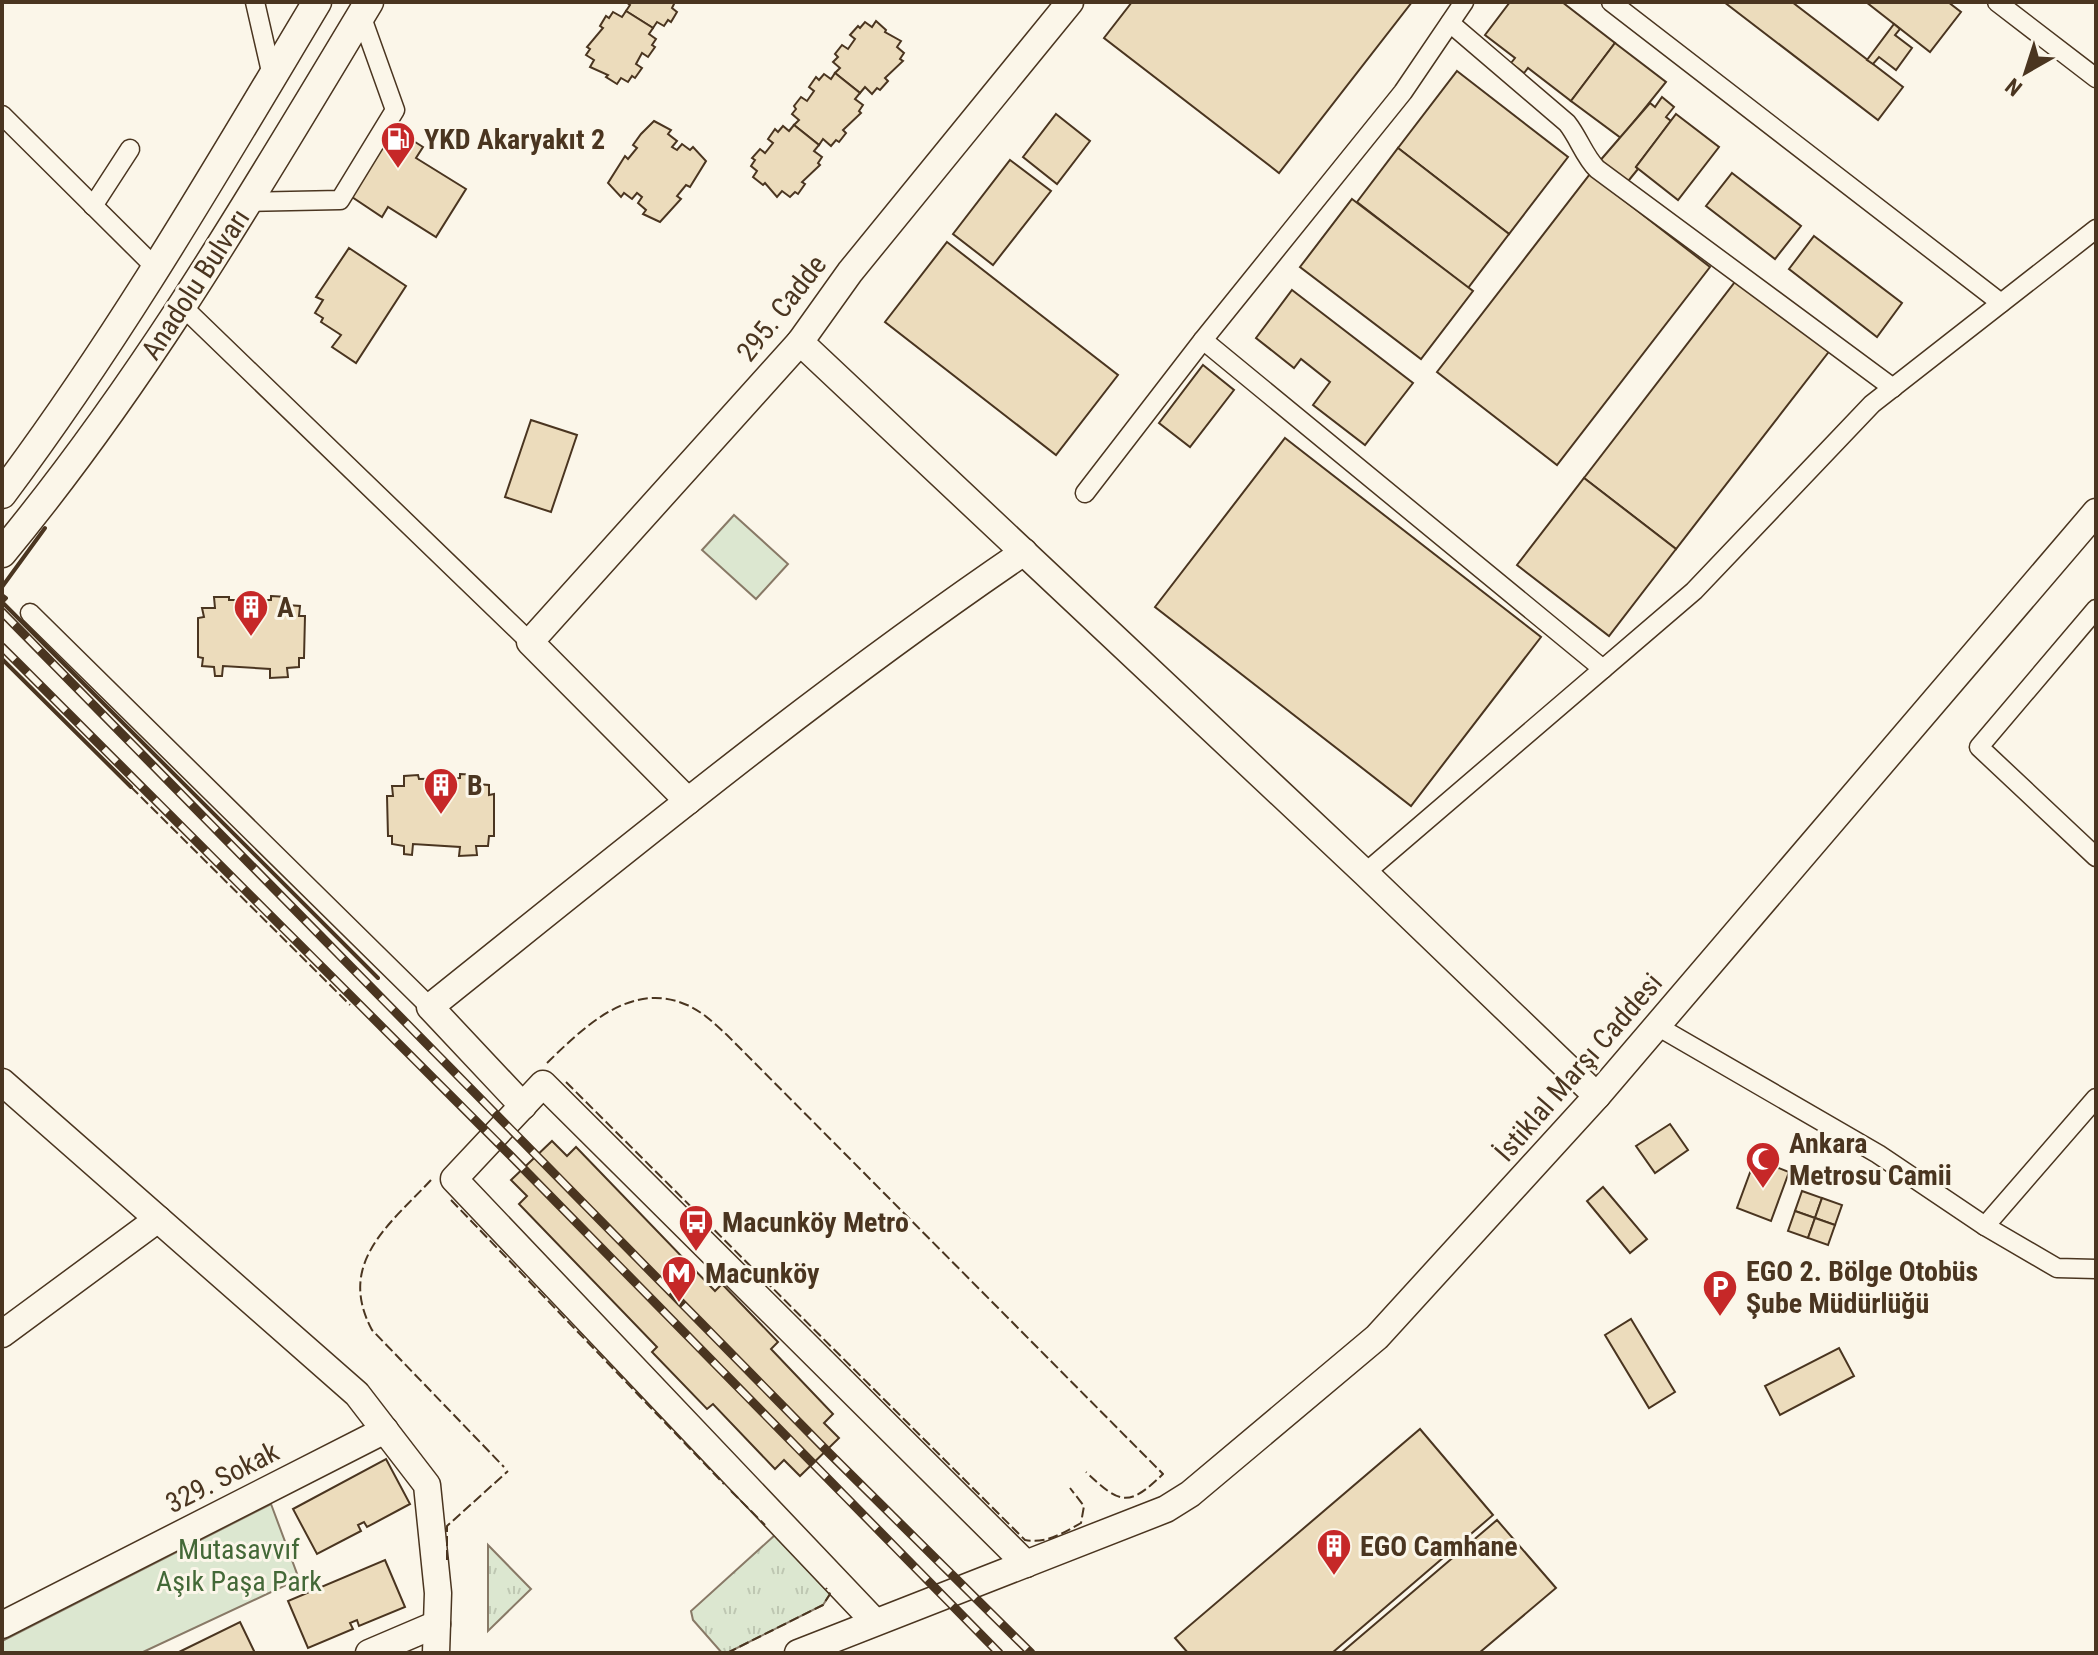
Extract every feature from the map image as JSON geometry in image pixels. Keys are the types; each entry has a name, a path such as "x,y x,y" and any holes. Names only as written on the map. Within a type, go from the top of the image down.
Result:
{"main road":[{"name":"Anadolu Bulvarı","path":"2,494 60,416 157,269 317,2"},
{"name":"Anadolu Bulvarı","path":"2,553 76,458 183,307 365,9"}],"street":[{"path":"255,2 272,76"},
{"name":"295. Cadde","path":"530,642 800,342 850,272 1070,2"},
{"path":"1085,493 1203,340 1403,92 1464,2"},
{"path":"1611,2 2001,303"},
{"path":"1997,2 2096,78"},
{"path":"248,202 340,200 395,110 365,9"},
{"path":"1450,23 1567,123 1597,169 1893,388"},
{"path":"2,115 157,269"},
{"path":"93,206 130,149"},
{"path":"1365,873 1694,591 1872,404 2096,229"},
{"path":"183,307 530,642 688,801"},
{"path":"1203,340 1603,669"},
{"path":"800,342 1365,873 1597,1096"},
{"name":"İstiklal Marşı Caddesi","path":"798,1653 1166,1509 1190,1494 1377,1337 1597,1096 2096,512"},
{"path":"430,1007 688,801 923,621 1024,552"},
{"path":"2096,609 1979,747 2096,857"},
{"path":"30,613 430,1007 523,1106"},
{"path":"1657,1026 1878,1154 1985,1226 2057,1268 2096,1269"},
{"path":"2,1082 357,1394 427,1485 438,1593 436,1653"},
{"path":"875,1622 454,1179 543,1084 1026,1564"},
{"path":"1985,1226 2096,1098"},
{"path":"2,1334 158,1219"},
{"name":"329. Sokak","path":"2,1625 385,1430"},
{"path":"369,1653 437,1624"}],"green space":[{"path":"734,515 788,564 756,599 702,550"},
{"name":"Mutasavvıf Aşık Paşa Park","path":"271,1504 299,1579 141,1653 2,1653 2,1641"},
{"path":"775,1535 830,1594 823,1605 722,1653 693,1620 691,1611"},
{"path":"488,1545 531,1589 488,1631"}],"building":[{"path":"626,2 675,2 672,8 677,12 671,22 668,20 664,26 657,22 653,28 626,11 630,5"},
{"path":"1132,2 1412,2 1279,173 1104,38"},
{"path":"1510,2 1562,2 1615,43 1571,101 1528,68 1524,73 1511,63 1515,58 1485,35"},
{"path":"1724,2 1792,2 1903,87 1878,120"},
{"path":"1866,2 1948,2 1961,12 1930,52"},
{"path":"626,11 653,28 649,34 656,39 648,57 642,53 636,64 642,68 635,78 632,76 628,82 621,78 617,84 606,77 608,75 590,67 594,60 586,55 590,49 587,47 603,28 600,26 606,16 609,18 613,12 622,17"},
{"path":"876,21 885,32 901,41 897,47 904,53 900,59 903,61 885,78 888,81 880,90 877,88 872,94 865,87 860,93 835,73 840,68 833,62 842,45 848,49 855,39 850,35 858,26 860,28 865,22 872,27"},
{"path":"1894,24 1900,29 1895,35 1912,48 1896,70 1879,57 1873,64 1867,60"},
{"path":"1615,43 1666,82 1621,138 1571,101"},
{"path":"1457,71 1568,157 1509,234 1398,148"},
{"path":"835,73 860,93 855,99 863,105 859,111 861,113 843,130 846,133 839,142 836,140 831,146 823,139 819,145 794,125 799,120 792,114 801,97 807,101 814,91 809,87 816,77 819,80 824,74 831,79"},
{"path":"1662,97 1674,107 1666,117 1671,121 1625,185 1598,163 1650,103 1655,107"},
{"path":"1056,114 1090,141 1057,184 1023,157"},
{"path":"1676,114 1719,147 1678,200 1636,167"},
{"path":"654,121 671,130 668,134 677,141 672,147 677,150 682,144 690,150 693,147 706,161 690,187 686,185 677,196 681,199 660,222 643,214 646,210 638,203 642,197 637,193 632,199 624,193 621,197 608,183 625,156 628,159 637,148 633,145 641,134"},
{"path":"385,123 423,147 416,158 466,189 436,237 388,207 382,217 343,191"},
{"path":"794,125 819,145 814,151 822,157 818,163 820,165 802,182 805,184 798,194 795,192 790,197 782,191 777,197 765,183 763,185 753,177 757,171 751,166 755,160 752,158 760,149 765,153 773,143 768,139 775,129 778,132 783,126 789,131"},
{"path":"1398,148 1509,234 1468,288 1357,202"},
{"path":"1010,160 1051,191 993,265 953,234"},
{"path":"1732,173 1801,226 1775,259 1706,206"},
{"path":"1590,174 1710,267 1557,465 1437,372"},
{"path":"1352,199 1473,291 1421,359 1300,267"},
{"path":"1814,236 1902,303 1877,337 1789,269"},
{"path":"947,242 1118,375 1056,455 885,322"},
{"path":"349,248 406,286 356,363 332,347 341,335 321,322 323,318 315,313 323,300 316,297"},
{"path":"1738,278 1831,349 1676,549 1584,478"},
{"path":"1292,290 1413,383 1365,445 1313,405 1330,382 1301,359 1294,368 1256,338"},
{"path":"1203,365 1234,390 1190,447 1159,423"},
{"path":"531,420 577,435 551,512 505,497"},
{"path":"1285,438 1541,637 1411,806 1155,607"},
{"path":"1584,478 1676,549 1609,636 1517,565"},
{"name":"A","path":"271,596 287,597 287,605 300,606 299,616 305,616 304,658 299,658 299,667 287,668 288,677 270,678 270,669 223,666 222,676 215,676 214,667 202,666 203,658 198,657 198,618 204,617 202,608 215,608 214,597 271,600"},
{"name":"B","path":"460,774 476,775 476,784 489,785 489,795 494,794 494,836 489,836 488,846 476,846 477,855 459,856 460,847 413,844 412,855 404,854 404,846 392,844 392,836 388,836 387,796 393,796 392,786 404,786 404,776 418,775 419,779 460,778"},
{"path":"1670,1124 1688,1150 1655,1173 1636,1146"},
{"path":"552,1141 567,1156 576,1147 715,1291 722,1284 778,1342 771,1349 833,1414 824,1423 839,1438 800,1476 784,1460 775,1469 713,1404 707,1409 652,1352 657,1347 519,1204 527,1196 511,1180"},
{"name":"Ankara Metrosu Camii","path":"1755,1159 1789,1172 1771,1221 1737,1208"},
{"path":"1603,1187 1647,1239 1630,1253 1587,1201"},
{"path":"1802,1191 1822,1198 1815,1218 1795,1211"},
{"path":"1822,1198 1842,1205 1835,1225 1815,1218"},
{"path":"1795,1211 1815,1218 1808,1238 1788,1231"},
{"path":"1815,1218 1835,1225 1828,1245 1808,1238"},
{"path":"1631,1319 1675,1392 1649,1408 1605,1335"},
{"path":"1839,1348 1854,1376 1780,1415 1765,1386"},
{"name":"EGO Camhane","path":"1420,1429 1493,1515 1332,1653 1188,1653 1175,1638"},
{"path":"386,1459 410,1504 367,1527 364,1522 358,1525 361,1531 317,1554 293,1509"},
{"path":"1497,1520 1556,1588 1479,1653 1341,1653"},
{"path":"385,1560 405,1607 359,1626 357,1620 350,1623 353,1629 308,1648 288,1601"},
{"path":"240,1622 255,1653 177,1653"}],"railway":[{"path":"2,612 830,1454 1031,1653"},
{"path":"2,647 509,1154 999,1653"}],"fence":[{"path":"131,787 350,1005"},
{"path":"547,1063 593,1022 628,1003 647,998 666,999 687,1005 704,1015 1163,1474 1141,1493 1124,1498 1107,1491 1086,1472"},
{"path":"566,1082 1025,1540 1047,1539 1081,1523 1084,1506 1070,1488"},
{"path":"431,1180 373,1246 360,1284 363,1306 372,1330 504,1467"},
{"path":"451,1200 724,1484"},
{"path":"447,1560 447,1526 508,1471"},
{"path":"731,1491 765,1525"},
{"path":"727,1653 823,1605 830,1594 826,1588"}],"wall":[{"path":"2,587 45,528"},
{"path":"2,595 6,598 2,602 378,978"},
{"path":"2,659 131,787"}],"place":[{"name":"YKD Akaryakıt 2","path":"398,170"},
{"name":"A","path":"251,638"},
{"name":"B","path":"441,816"},
{"name":"Ankara Metrosu Camii","path":"1763,1190"},
{"name":"Macunköy Metro","path":"696,1253"},
{"name":"Macunköy","path":"679,1304"},
{"name":"EGO 2. Bölge Otobüs Şube Müdürlüğü","path":"1720,1318"},
{"name":"EGO Camhane","path":"1334,1577"}]}
